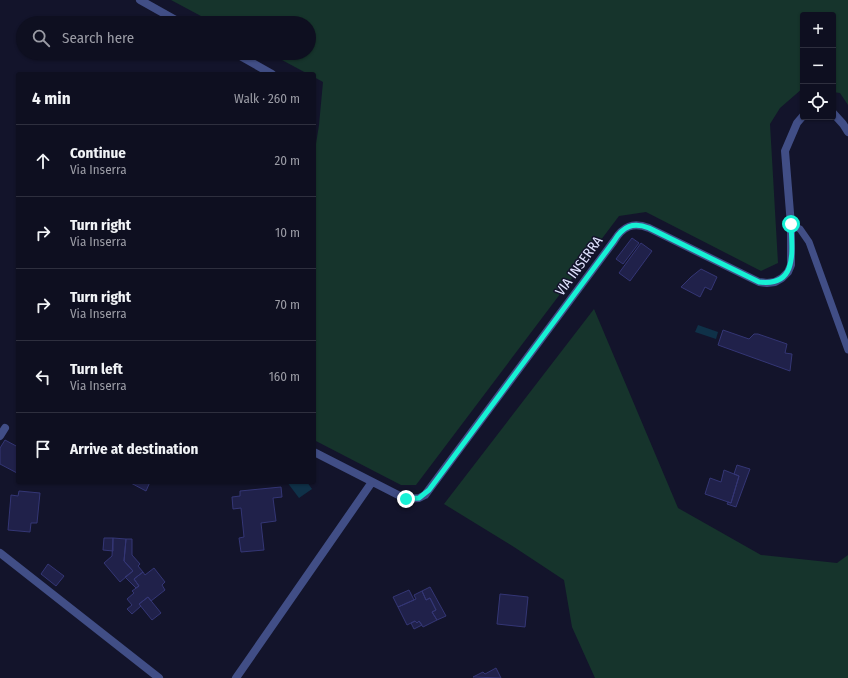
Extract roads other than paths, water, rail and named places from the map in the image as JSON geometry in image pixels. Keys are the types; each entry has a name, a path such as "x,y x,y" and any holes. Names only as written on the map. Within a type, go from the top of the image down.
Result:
{"street":[{"path":"140,0 169,16"},
{"path":"247,60 268,72"},
{"path":"836,116 848,132"},
{"name":"VIA INSERRA","path":"316,453 406,499 419,498 424,495 618,234 625,228 633,225 642,225 759,282 775,282 782,278 788,272 791,264 791,224 785,151 797,123 800,120"},
{"path":"0,436 5,428"},
{"path":"236,678 372,482"},
{"path":"0,553 160,678"}],"lane":[{"path":"791,224 800,229 810,242 848,350"}],"water":[{"path":"698,325 718,332 716,339 695,332"},
{"path":"288,484 308,484 312,489 299,498"}]}
